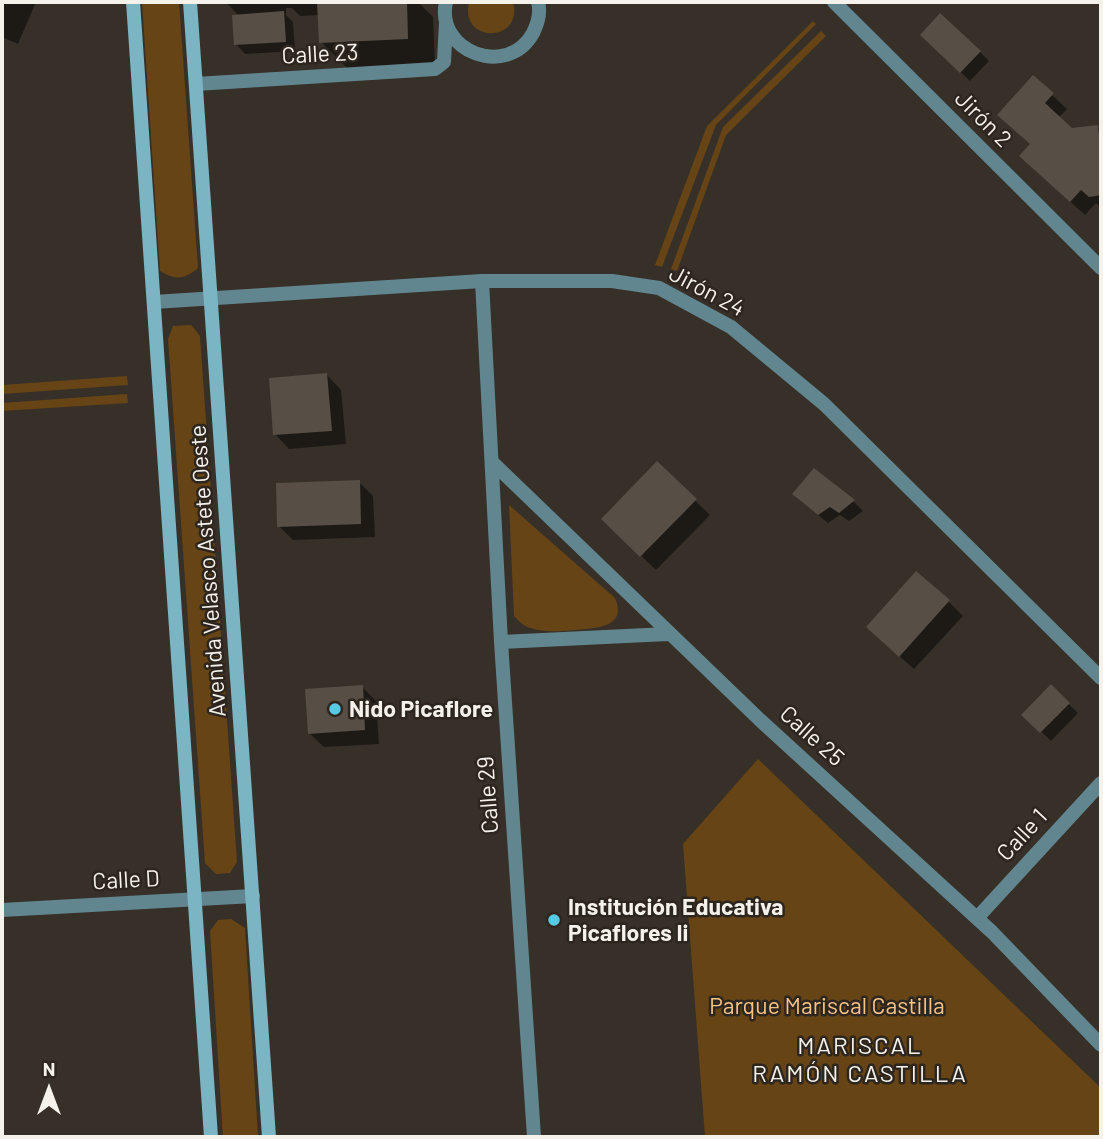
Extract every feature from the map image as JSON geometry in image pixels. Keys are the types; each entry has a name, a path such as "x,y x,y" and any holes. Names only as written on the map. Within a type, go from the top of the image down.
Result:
{"street":[{"name":"Avenida Velasco Astete Oeste","path":"133,2 211,1137"},
{"name":"Avenida Velasco Astete Oeste","path":"190,2 269,1137"},
{"path":"445,3 446,22 452,36 476,55 491,57 507,55 520,48 531,37 538,23 538,2"},
{"name":"Jirón 2","path":"834,2 1099,263"},
{"name":"Calle 23","path":"196,84 435,69 444,62 446,22"},
{"name":"Jirón 24","path":"154,302 482,281 612,281 659,288 731,327 824,404 1101,678"},
{"name":"Calle 29","path":"482,281 501,642 534,1137"},
{"name":"Calle 25","path":"492,462 668,634 977,918 1101,1045"},
{"path":"501,642 668,634"},
{"name":"Calle 1","path":"977,918 1101,783"},
{"name":"Calle D","path":"2,910 253,896"}],"green space":[{"path":"142,2 179,2 198,268 179,277 160,271"},
{"path":"469,2 513,2 514,15 509,25 501,31 481,31 473,25 468,16"},
{"path":"813,21 816,24 716,125 662,267 655,265 707,126"},
{"path":"821,31 826,36 726,135 677,271 671,269 723,127"},
{"path":"191,325 200,336 237,862 230,873 216,874 205,863 168,339 173,326"},
{"path":"127,376 128,385 2,394 2,385"},
{"path":"127,394 128,403 2,411 2,403"},
{"path":"509,505 615,598 618,608 613,621 600,627 547,631 526,626 514,616"},
{"name":"Parque Mariscal Castilla","path":"758,759 1101,1088 1101,1137 705,1137 683,844"},
{"path":"231,919 245,928 258,1137 223,1137 210,931 218,920"}],"building":[{"path":"317,2 407,2 408,39 319,43"},
{"path":"284,11 286,42 234,45 232,15"},
{"path":"940,13 981,51 960,73 920,35"},
{"path":"1033,75 1054,93 1045,103 1072,128 1098,125 1101,195 1089,197 1081,190 1070,202 1019,156 1030,144 997,115"},
{"path":"327,373 332,431 273,435 269,378"},
{"path":"657,461 697,499 640,557 601,519"},
{"path":"814,468 855,500 839,513 830,507 818,515 792,494"},
{"path":"360,480 361,524 277,527 276,483"},
{"path":"916,571 950,600 899,657 866,627"},
{"path":"1051,684 1070,703 1040,733 1021,715"},
{"name":"Nido Picaflore","path":"363,685 365,730 308,734 305,689"}],"place":[{"name":"Nido Picaflore","path":"335,709"},
{"name":"Institución Educativa Picaflores Ii","path":"554,920"}],"district":[{"name":"MARISCAL RAMÓN CASTILLA","path":"860,1060"}]}
